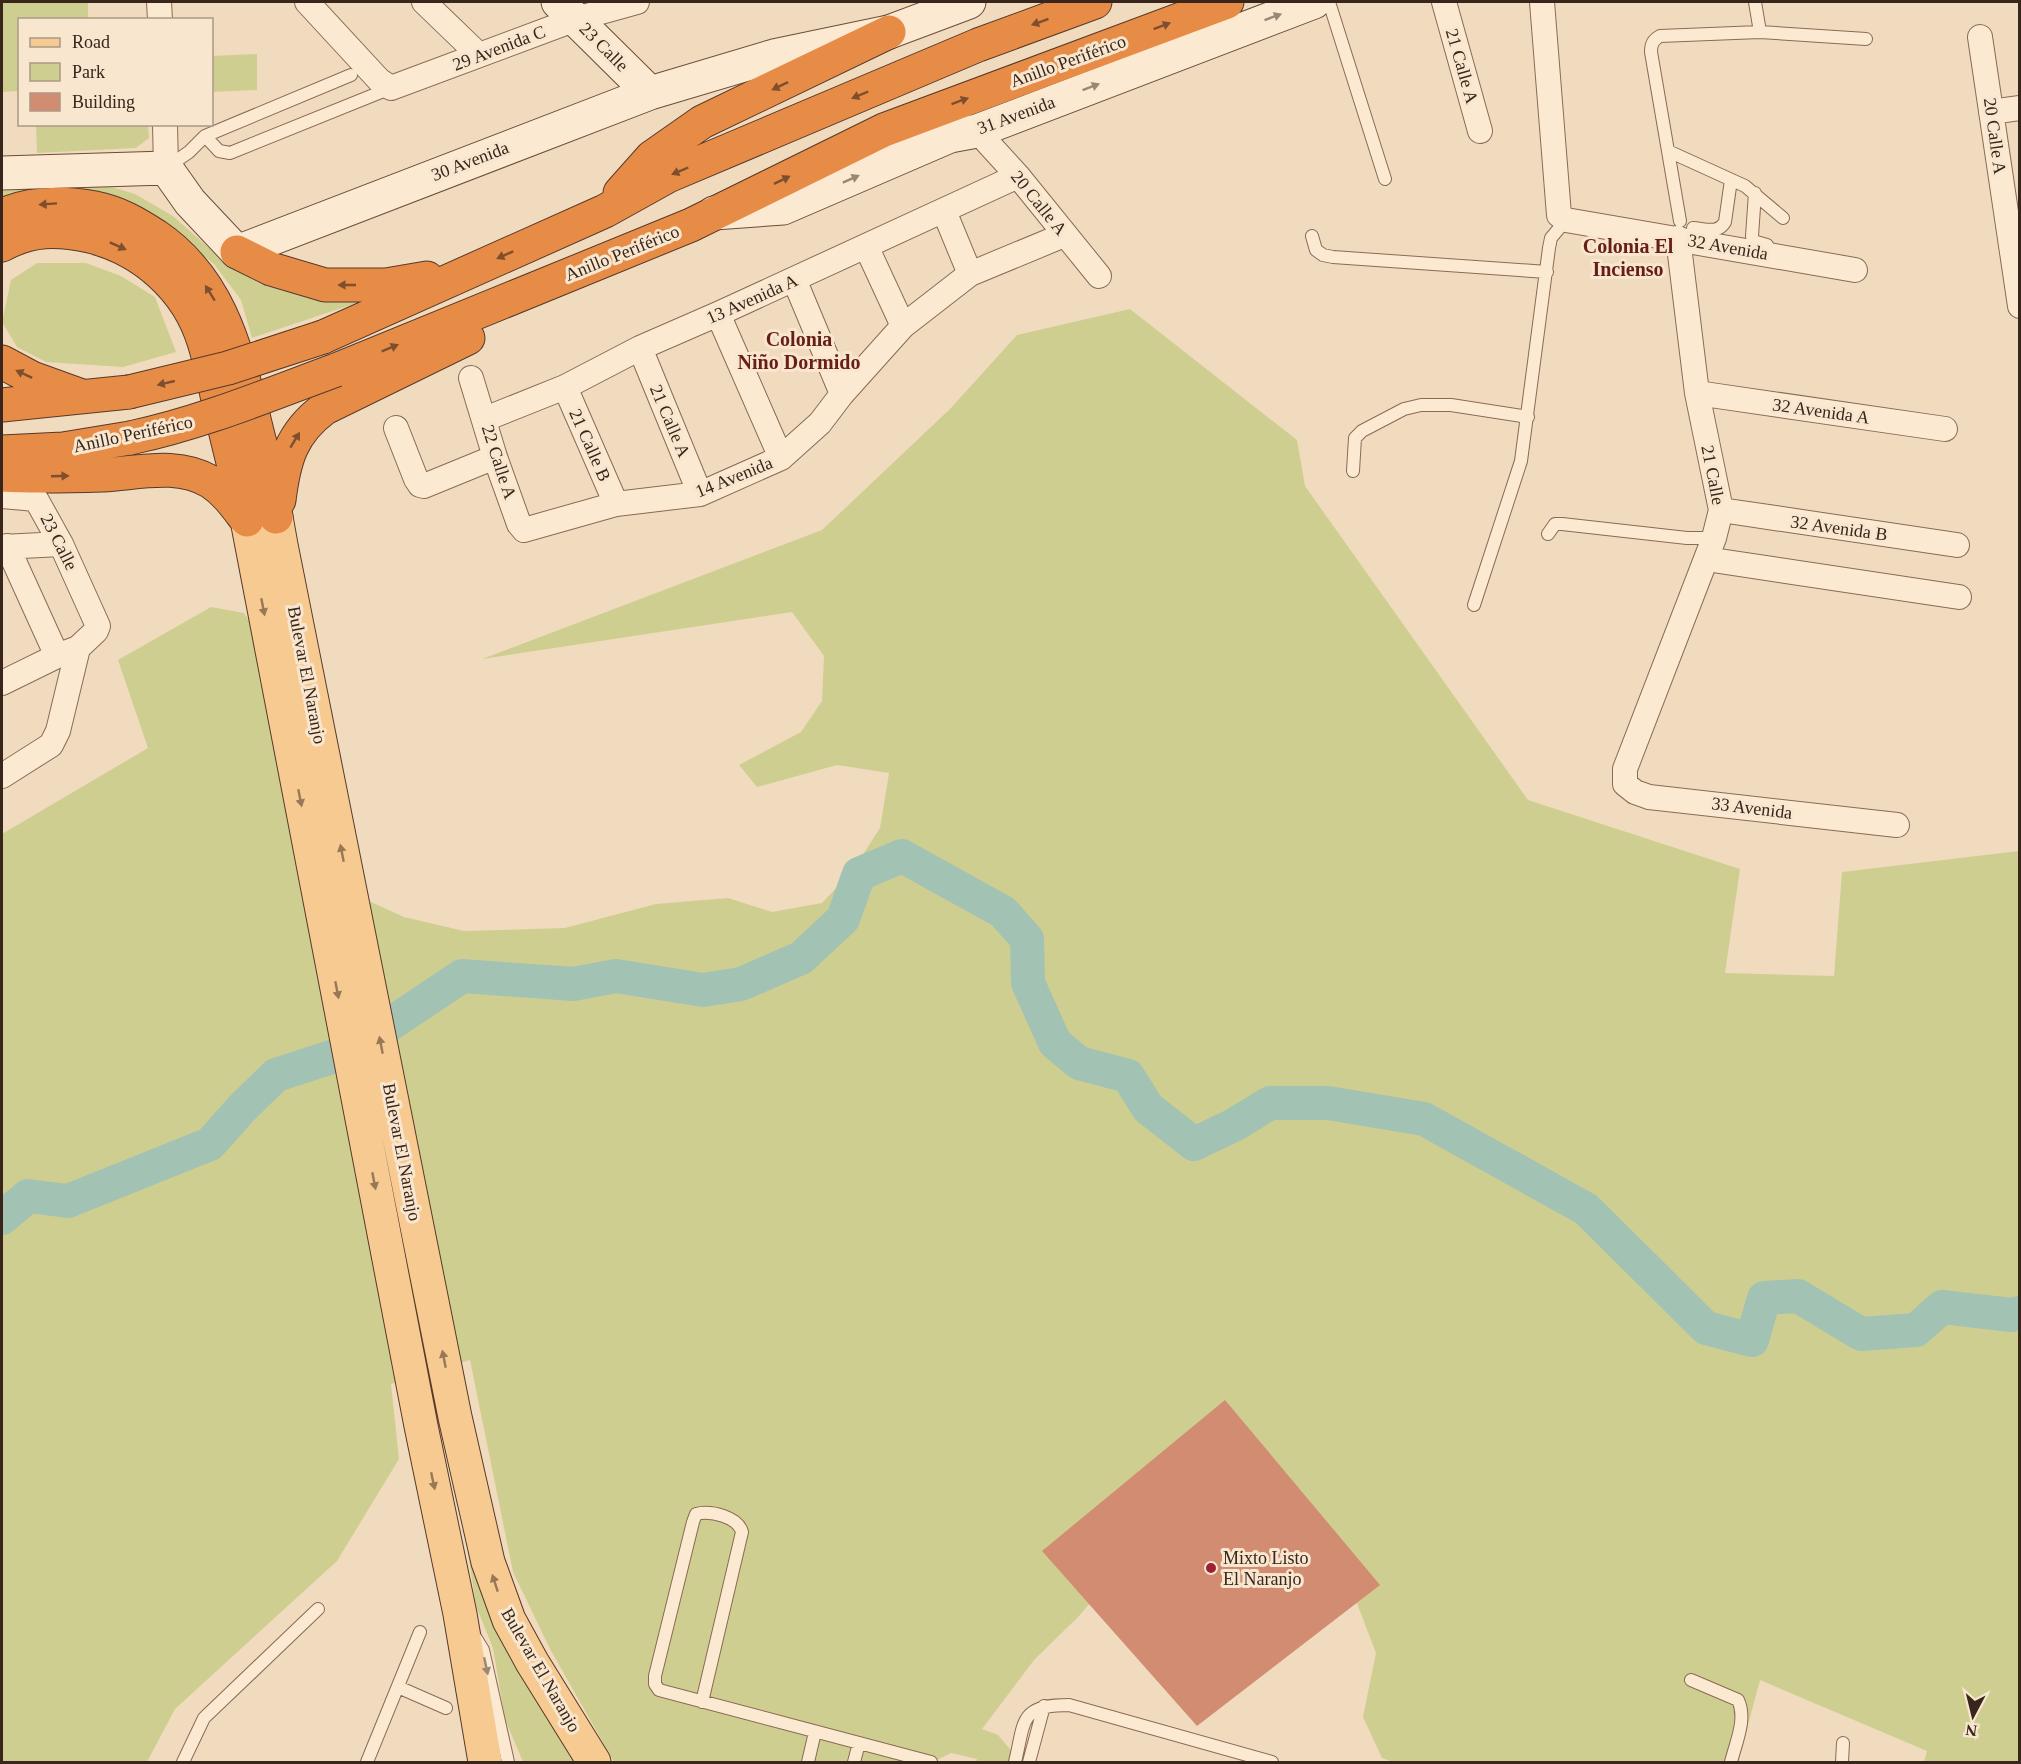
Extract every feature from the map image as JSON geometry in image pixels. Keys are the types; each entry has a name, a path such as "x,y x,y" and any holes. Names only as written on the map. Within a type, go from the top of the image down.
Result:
{"highway":[{"path":"2,405 129,392 228,368 323,337 605,211 668,177 710,158 978,45 1095,2"},
{"name":"Anillo Periférico","path":"2,452 63,449 156,433 236,407 336,370 616,256 714,213 884,130 1227,2"},
{"path":"605,211 652,157 702,122 889,32"},
{"path":"2,215 20,207 54,203 74,204 113,212 133,221 174,248 191,266 213,297 235,346 272,490 264,533"},
{"path":"2,245 24,234 41,230 77,233 100,238 133,254 155,268 171,283 192,313 204,342 264,533"},
{"path":"237,252 271,269 325,285 386,285 468,272"},
{"path":"264,533 285,461 297,436 314,416 325,408 544,301 616,256"},
{"path":"2,362 32,378 86,398"},
{"path":"2,476 85,476 171,470 199,476 228,496 264,533"}],"main road":[{"name":"Bulevar El Naranjo","path":"264,533 488,1562 509,1620 532,1662 594,1762"},
{"name":"Bulevar El Naranjo","path":"264,533 421,1423 460,1614 484,1762"}],"street":[{"path":"159,2 160,18"},
{"path":"307,2 379,80 393,88"},
{"path":"424,2 479,55"},
{"name":"29 Avenida C","path":"393,88 479,55 567,10 637,2"},
{"name":"30 Avenida","path":"237,252 650,93 774,56 889,32 969,2"},
{"name":"31 Avenida","path":"714,213 783,208 950,136 977,131 1314,2"},
{"name":"21 Calle A","path":"1444,2 1480,131"},
{"path":"1542,2 1557,208 1559,215 1566,220"},
{"name":"23 Calle","path":"567,10 650,93"},
{"name":"20 Calle A","path":"1980,37 2015,250 2019,306"},
{"path":"1991,112 2019,108"},
{"path":"165,126 166,168 190,202 237,252"},
{"name":"20 Calle A","path":"977,131 1018,176 1099,276"},
{"path":"2,173 166,168"},
{"name":"13 Avenida A","path":"485,419 565,387 640,348 1018,176"},
{"path":"944,211 970,274"},
{"name":"32 Avenida","path":"1566,220 1684,229 1855,270"},
{"name":"21 Calle","path":"1625,769 1710,549 1721,510 1697,393 1684,229"},
{"name":"14 Avenida","path":"539,527 616,504 700,494 781,458 820,423 842,394 903,326 970,274 1065,235"},
{"path":"866,246 903,326"},
{"path":"794,279 842,394"},
{"path":"718,314 781,458"},
{"name":"21 Calle A","path":"640,348 700,494"},
{"name":"22 Calle A","path":"471,378 495,457 519,524 525,530 539,527"},
{"name":"21 Calle B","path":"565,387 616,504"},
{"name":"32 Avenida A","path":"1697,393 1946,429"},
{"path":"396,428 420,485 430,485 495,457"},
{"name":"23 Calle","path":"2,496 36,498 96,618 98,626 96,631 68,652"},
{"name":"32 Avenida B","path":"1721,510 1957,545"},
{"path":"2,776 51,745 57,731 68,652 4,547 61,544"},
{"path":"1710,549 1959,597"},
{"path":"2,683 68,652"},
{"name":"33 Avenida","path":"1625,769 1625,784 1635,792 1649,797 1897,825"}],"lane":[{"path":"1329,2 1385,179"},
{"path":"1755,2 1760,32"},
{"path":"1731,180 1725,222 1722,228 1717,230 1684,229 1651,52 1651,45 1655,39 1660,36 1760,32 1866,39"},
{"path":"166,168 189,152 205,136 351,75"},
{"path":"205,136 219,151 230,153 393,88"},
{"path":"1668,151 1755,193 1784,218"},
{"path":"1755,193 1753,241 1768,245"},
{"path":"1474,604 1521,461 1551,238 1566,220"},
{"path":"1312,236 1316,250 1323,255 1333,257 1547,272"},
{"path":"1353,471 1355,438 1362,431 1404,409 1421,405 1451,405 1528,417"},
{"path":"1548,534 1555,524 1562,524 1687,538 1710,549"},
{"path":"702,1702 742,1532 735,1520 704,1512 696,1514 693,1522 655,1676 655,1684 659,1690 702,1702 814,1732 931,1762"},
{"path":"183,1762 204,1718 318,1608"},
{"path":"460,1614 483,1650 508,1762"},
{"path":"368,1762 420,1632"},
{"path":"1691,1680 1738,1700 1742,1708 1742,1719 1731,1762"},
{"path":"398,1687 446,1708"},
{"path":"1015,1762 1026,1719 1030,1712 1044,1706 1069,1705 1272,1762"},
{"path":"1029,1762 1044,1706"},
{"path":"808,1762 814,1732"},
{"path":"854,1762 859,1743"},
{"path":"1842,1762 1843,1743"}],"green space":[{"path":"2,2 88,2 88,18 18,18 18,91 2,92"},
{"path":"257,54 257,90 213,92 213,56"},
{"path":"36,126 148,126 149,138 136,148 37,153"},
{"path":"105,185 135,194 173,216 227,264 262,285 321,298 375,297 252,338 241,300 214,264 152,214 109,194 64,193 2,202 2,187"},
{"path":"37,263 86,263 121,276 155,297 176,352 123,367 46,362 17,347 2,322 11,280"},
{"path":"1130,309 1297,440 1305,486 1528,800 1740,869 1725,973 1834,976 1842,872 2019,851 2019,1762 1924,1762 1927,1751 1760,1680 1738,1762 1393,1762 1382,1758 1363,1717 1376,1653 1353,1593 1137,1548 1079,1616 1034,1660 982,1729 998,1735 1021,1762 976,1762 977,1759 951,1753 933,1762 614,1762 550,1649 513,1572 470,1360 391,1384 399,1459 337,1561 175,1709 147,1762 2,1762 2,834 148,748 118,660 211,607 244,613 269,653 331,884 404,917 464,931 565,928 656,904 728,898 772,912 822,903 853,870 880,828 889,773 837,765 757,787 739,765 801,732 822,701 824,656 792,612 482,659 822,530 950,409 1017,335"},
{"path":"463,1520 486,1601 512,1660 575,1762 523,1762 505,1719 493,1648 476,1606"}],"building":[{"name":"Mixto Listo El Naranjo","path":"1225,1400 1380,1585 1197,1726 1042,1551"}],"waterway":[{"path":"2,1218 28,1196 68,1201 210,1144 276,1075 350,1051 462,976 573,984 616,976 703,990 741,984 801,958 843,919 859,874 902,856 1003,912 1027,939 1028,983 1055,1043 1079,1063 1128,1076 1148,1108 1194,1144 1234,1125 1270,1103 1328,1103 1424,1119 1586,1209 1706,1328 1752,1340 1764,1298 1798,1296 1861,1334 1916,1330 1942,1307 2012,1315 2020,1313"}],"place":[{"name":"Mixto Listo El Naranjo","path":"1211,1568"}],"district":[{"name":"Colonia El Incienso","path":"1628,258"},
{"name":"Colonia Niño Dormido","path":"799,350"}]}
